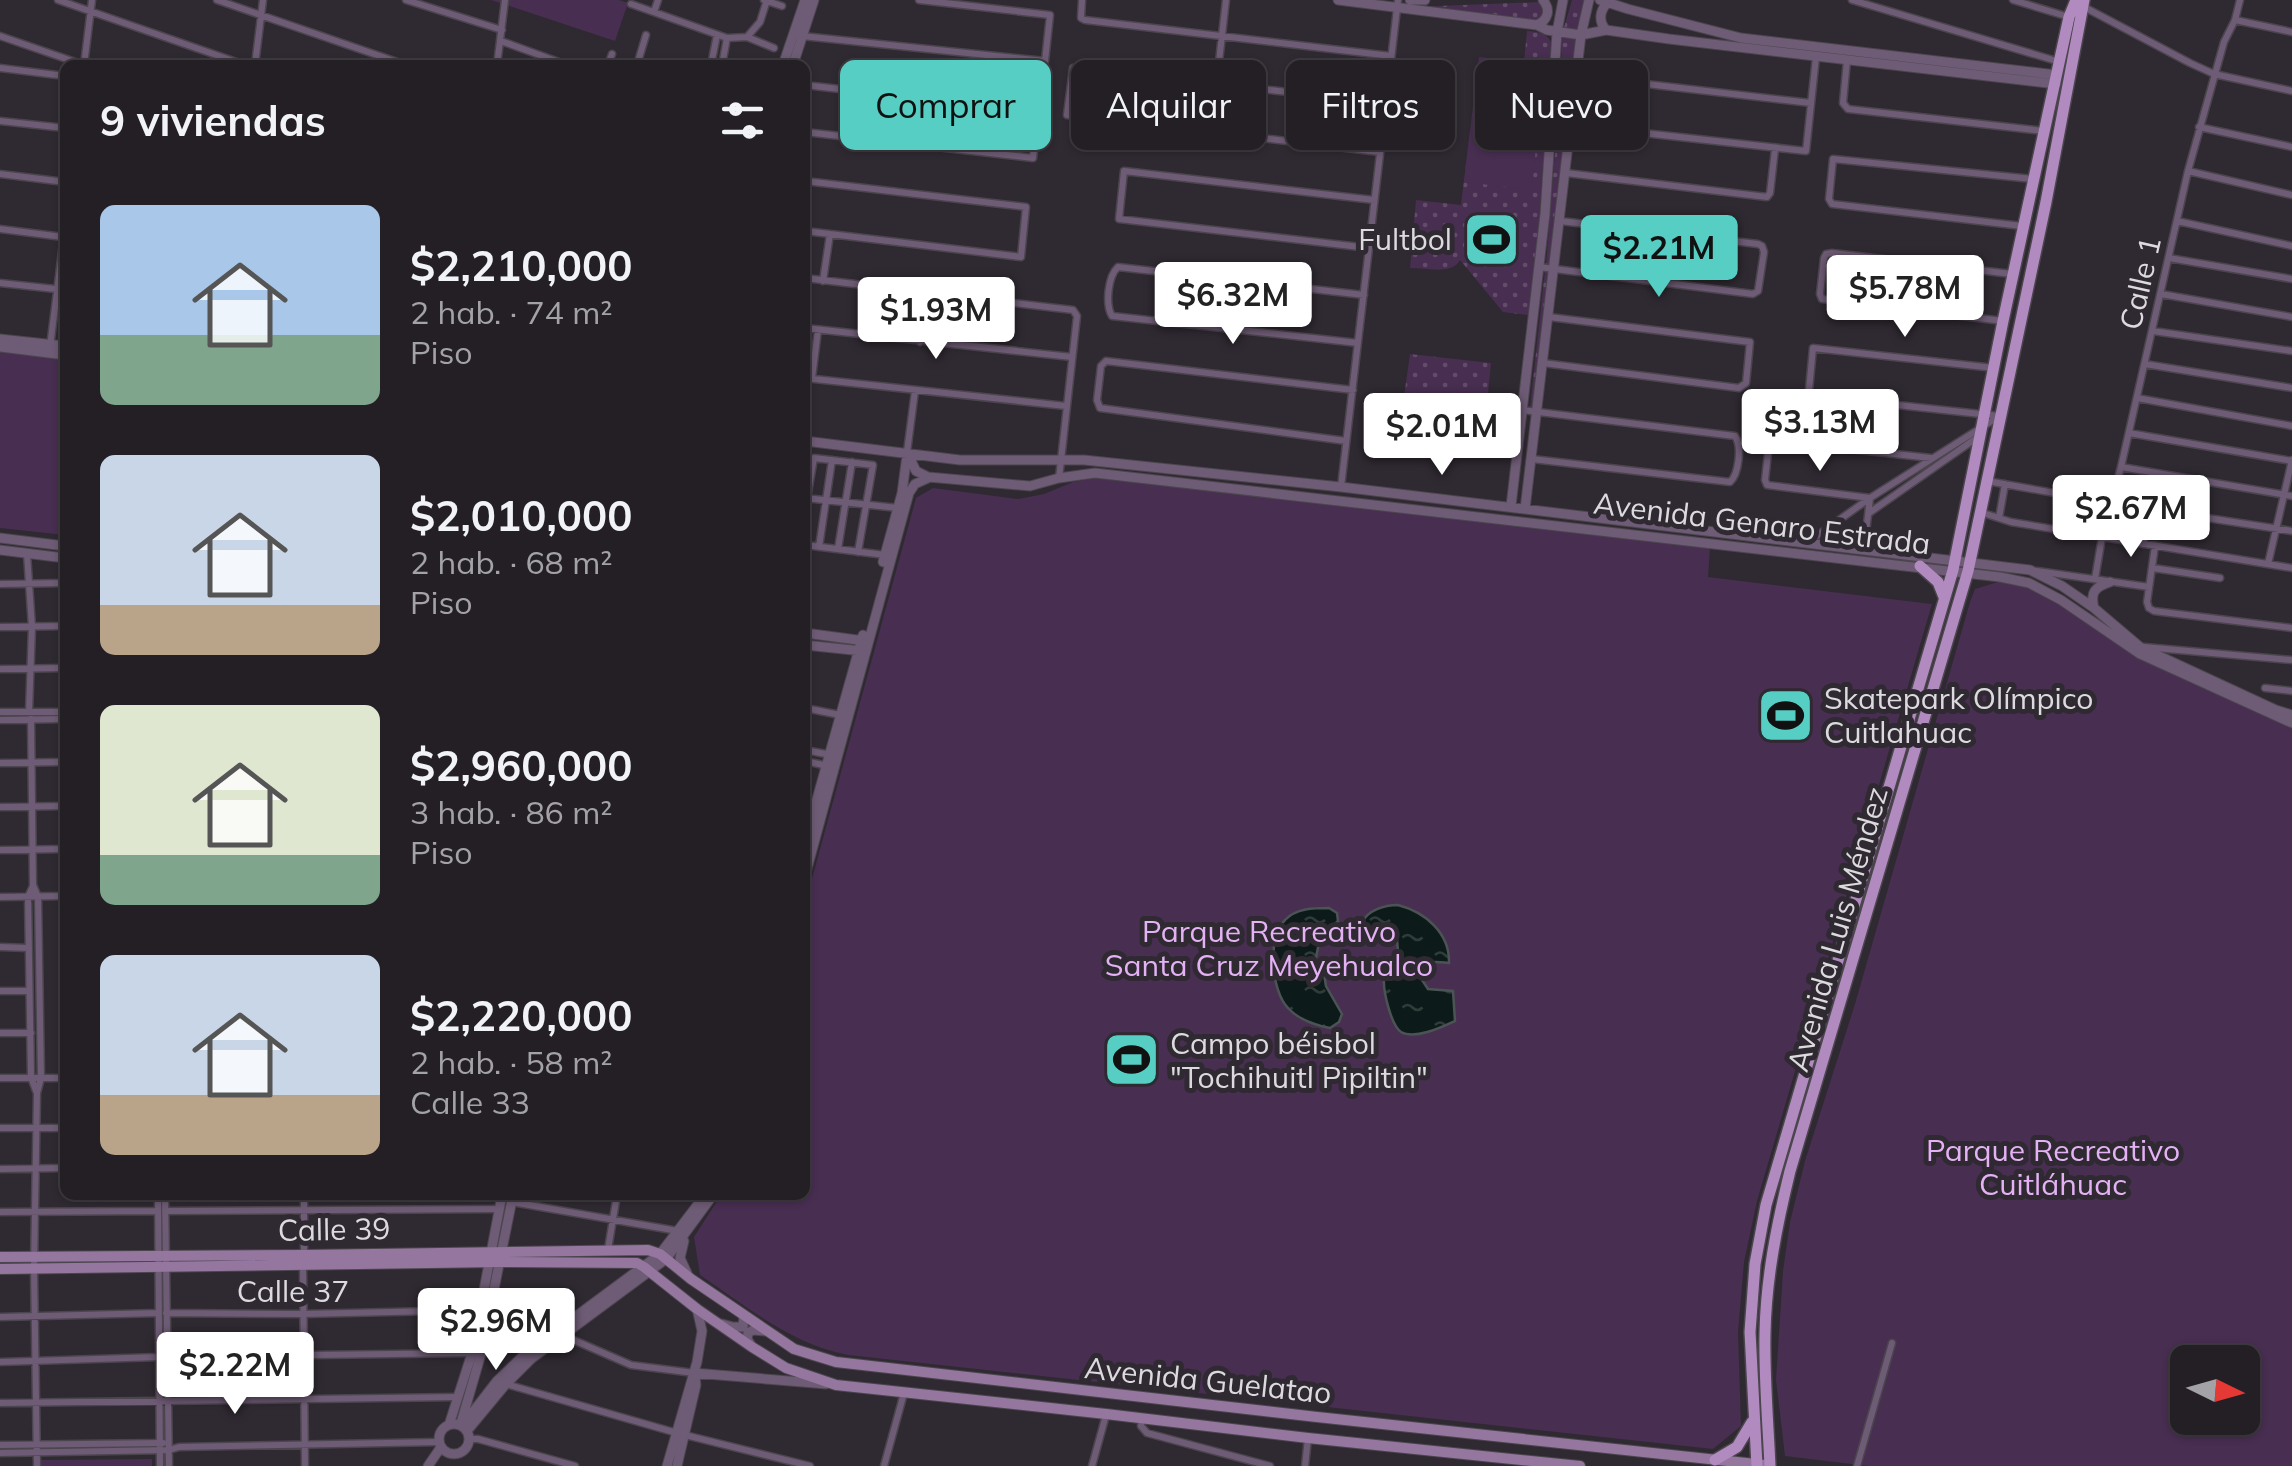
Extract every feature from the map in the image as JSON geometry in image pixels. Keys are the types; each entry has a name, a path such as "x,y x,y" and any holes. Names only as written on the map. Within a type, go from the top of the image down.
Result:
{"main road":[{"name":"Avenida Luis Méndez","path":"1766,1466 1754,1418 1750,1332 1755,1264 1766,1204 1954,565 2069,18 2079,2"},
{"name":"Avenida Luis Méndez","path":"1766,1466 1765,1334 1776,1232 1790,1171 1968,567 2046,202 2079,2"},
{"path":"1920,566 1938,582 1944,601"},
{"path":"1818,1028 1832,1033"},
{"path":"1808,1064 1822,1068"},
{"name":"Calle 39","path":"496,1257 608,1249 648,1250 663,1256"},
{"name":"Avenida Guelatao","path":"663,1256 690,1279 794,1349 836,1362 1766,1466"},
{"name":"Calle 39","path":"0,1257 35,1262 496,1257 627,1262 647,1269"},
{"name":"Calle 39","path":"0,1268 35,1262"},
{"name":"Avenida Guelatao","path":"647,1269 752,1348 786,1368 836,1385 1580,1466"},
{"path":"1715,1460 1737,1448 1754,1418"}],"street":[{"path":"58,0 231,60"},
{"path":"85,60 92,0"},
{"path":"216,0 391,60"},
{"path":"255,60 263,0"},
{"path":"406,0 502,30"},
{"path":"654,12 658,0"},
{"path":"747,37 760,22 766,0 782,6"},
{"path":"786,60 805,0"},
{"path":"795,60 814,0"},
{"path":"802,36 1044,62 1048,14 919,0"},
{"path":"1082,0 1080,14 1085,20 1391,56"},
{"path":"1219,60 1226,0"},
{"path":"1338,0 1397,3 1581,35 1606,30 1847,60 2058,74"},
{"path":"1410,0 1425,0"},
{"path":"1537,25 1548,13 1544,0"},
{"path":"1555,60 1563,0"},
{"path":"1579,60 1589,0"},
{"path":"1852,0 2058,74"},
{"path":"2012,0 2069,18"},
{"name":"Calle 1","path":"2095,579 2199,127 2240,0"},
{"path":"1606,30 1601,14 1604,1 1741,38 2058,74"},
{"path":"498,60 504,2"},
{"path":"2079,2 2190,64 2214,74 2292,91"},
{"path":"1391,60 1397,3"},
{"path":"632,4 726,38 747,37 774,48"},
{"path":"2235,20 2292,32"},
{"path":"638,60 646,35"},
{"path":"712,60 717,35"},
{"path":"0,36 70,60"},
{"path":"723,60 726,38"},
{"path":"500,41 553,60"},
{"path":"610,60 612,54"},
{"path":"1648,134 1806,151 1816,56"},
{"path":"1847,60 1844,107 2045,131"},
{"path":"0,68 60,75"},
{"path":"1071,83 1067,114 1071,114"},
{"path":"1648,84 1811,103"},
{"path":"810,86 1038,112 1033,158 810,133"},
{"path":"0,121 60,127"},
{"path":"2199,127 2292,147"},
{"path":"1266,139 1380,152 1341,486"},
{"path":"1566,173 1766,197 1770,193 1775,148"},
{"path":"1548,150 1522,410 1519,508 1528,517 1588,528"},
{"path":"1519,508 1532,459 1569,150"},
{"path":"2024,226 1832,204 1833,159 2034,179"},
{"path":"1369,248 1118,219 1124,171 1374,200"},
{"path":"2188,171 2292,195"},
{"path":"0,174 60,181"},
{"path":"810,183 1026,207 1021,257 810,232"},
{"path":"1539,266 1753,294 1760,286 1762,246 1758,244 1560,221"},
{"path":"2177,221 2292,246"},
{"path":"0,229 60,236"},
{"path":"823,280 830,234"},
{"path":"2003,321 1822,299 1826,254 2013,274"},
{"path":"2169,258 2292,279"},
{"path":"1358,343 1112,316 1108,307 1112,273 1118,267 1364,294"},
{"path":"810,279 1073,310 1076,316 1059,478"},
{"path":"0,283 60,290"},
{"path":"920,342 925,293"},
{"path":"2161,294 2292,317"},
{"path":"50,349 60,295"},
{"path":"1544,363 1738,388 1744,386 1750,342 1549,317"},
{"path":"810,329 1072,357"},
{"path":"810,373 818,330"},
{"path":"2153,331 2292,352"},
{"path":"0,339 60,353"},
{"path":"0,347 60,347"},
{"path":"1982,426 1810,394 1814,348 1994,368"},
{"path":"1346,442 1100,408 1097,400 1101,366 1106,361 1352,390"},
{"path":"2145,364 2292,388"},
{"path":"810,378 1066,406"},
{"path":"810,855 898,508 914,391"},
{"path":"2136,398 2292,426"},
{"path":"1522,410 1738,439 1736,476 1730,482 1532,459"},
{"path":"1808,542 1999,416"},
{"path":"1868,513 1982,426"},
{"path":"2129,433 2292,460 2288,495 2268,564"},
{"path":"1870,498 1767,486 1769,444 1773,441 1932,458"},
{"name":"Avenida Genaro Estrada","path":"810,442 960,460 1084,460 1341,486 1864,549 1968,567 2030,570 2094,608 2140,647 2292,715"},
{"path":"907,452 916,472 928,477"},
{"path":"810,478 814,458 873,465 858,552"},
{"path":"819,547 832,460"},
{"path":"991,461 979,472 991,483"},
{"path":"838,549 852,462"},
{"path":"2121,466 2288,495"},
{"name":"Avenida Genaro Estrada","path":"928,477 1030,486 1094,472 1920,566 1954,565"},
{"path":"810,805 832,761 840,715 909,493 915,484 928,477"},
{"path":"1985,481 2292,531"},
{"path":"1998,518 2004,484"},
{"path":"810,498 898,508"},
{"path":"1864,549 1870,498"},
{"path":"1454,512 1504,514 1519,508"},
{"path":"2142,544 2151,510"},
{"path":"1979,512 2102,538 2292,568"},
{"path":"0,538 60,545"},
{"path":"810,546 885,555"},
{"path":"2155,546 2148,608 2292,628"},
{"path":"0,550 60,557"},
{"path":"27,554 32,626 34,849 33,884 28,897 28,948 32,1077 37,1092 38,1128 37,1466"},
{"name":"Avenida Genaro Estrada","path":"1968,567 2029,583 2140,654 2292,723"},
{"path":"2153,568 2220,578"},
{"path":"2030,570 2149,587"},
{"path":"2094,608 2093,592 2097,586 2110,582"},
{"path":"0,584 60,583"},
{"path":"0,627 60,626"},
{"path":"810,635 863,646"},
{"path":"810,645 863,646"},
{"path":"2140,647 2292,660"},
{"path":"0,669 60,668"},
{"path":"2264,688 2292,691"},
{"path":"810,709 840,715"},
{"path":"0,712 30,716"},
{"path":"0,720 60,715"},
{"path":"810,752 832,761"},
{"path":"810,761 832,761"},
{"path":"0,763 60,762"},
{"path":"0,807 60,806"},
{"path":"0,850 60,849"},
{"path":"33,884 38,897 41,1078 37,1092"},
{"path":"0,897 60,896"},
{"path":"0,947 28,948"},
{"path":"0,991 29,992"},
{"path":"0,1033 31,1033"},
{"path":"0,1078 60,1078"},
{"path":"0,1128 60,1128"},
{"path":"0,1168 60,1168"},
{"path":"160,1466 164,1447 162,1200"},
{"path":"304,1200 305,1466"},
{"path":"0,1453 37,1449 304,1445 464,1450 460,1397 496,1257 500,1209 507,1200"},
{"path":"461,1429 481,1354 508,1200"},
{"path":"524,1200 679,1231"},
{"path":"608,1249 616,1200"},
{"path":"663,1256 701,1200"},
{"path":"451,1466 449,1450 440,1435 461,1429 530,1359 663,1256 710,1200"},
{"path":"0,1212 500,1209"},
{"path":"690,1279 680,1252 691,1227"},
{"path":"461,1429 497,1382 525,1354 647,1269"},
{"path":"667,1466 696,1385 694,1373 702,1331 697,1309"},
{"name":"Calle 37","path":"0,1317 480,1310"},
{"path":"720,1323 740,1328 745,1324 744,1315"},
{"path":"752,1348 750,1331 768,1331"},
{"name":"Avenida Guelatao","path":"561,1335 632,1365 836,1385"},
{"path":"1857,1466 1892,1343"},
{"path":"0,1362 472,1353"},
{"path":"506,1384 810,1466"},
{"path":"884,1466 904,1393"},
{"path":"0,1403 460,1397"},
{"path":"1225,1428 1218,1415 1227,1408"},
{"path":"1092,1466 1106,1414"},
{"path":"1142,1418 1147,1433 1270,1466"},
{"path":"1400,1448 1408,1438 1402,1427"},
{"path":"461,1429 478,1439 574,1466"},
{"path":"677,1466 681,1434"},
{"path":"1304,1464 1308,1438"},
{"path":"0,1445 37,1449"},
{"path":"164,1447 169,1466"},
{"path":"428,1466 449,1450"}],"green space":[{"path":"491,0 619,0 628,3 615,41"},
{"path":"1572,0 1588,0 1578,32 1563,31"},
{"path":"1540,2 1546,12 1538,22 1412,7"},
{"path":"1527,31 1544,34 1551,42 1550,60 1524,60"},
{"path":"1562,36 1580,38 1578,60 1561,60"},
{"path":"1475,90 1475,150 1544,150 1528,315 1503,312 1460,260 1445,269 1410,268 1416,200 1461,205"},
{"path":"1470,130 1475,131 1475,150 1536,150 1532,190 1464,182"},
{"path":"1555,150 1568,150 1554,266 1546,265"},
{"name":"Fultbol","path":"1465,221 1519,223 1518,257 1464,255"},
{"path":"1416,230 1452,234 1450,253 1414,249"},
{"path":"1545,270 1553,271 1537,408 1530,408"},
{"path":"0,351 60,358 60,534 0,528"},
{"path":"1410,354 1491,363 1486,414 1403,404"},
{"name":"Parque Recreativo Santa Cruz Meyehualco","path":"1101,477 1710,547 1708,577 1932,604 1757,1201 1744,1262 1738,1332 1741,1426 1713,1449 848,1355 789,1333 700,1275 694,1237 718,1200 810,1200 810,886 916,498 933,488 1018,499"},
{"name":"Parque Recreativo Cuitláhuac","path":"2001,581 2027,586 2080,615 2106,637 2136,654 2292,726 2292,1466 1868,1466 1785,1456 1776,1380 1790,1222 1975,589"},
{"path":"152,1459 152,1466 40,1466 41,1460"}],"water":[{"path":"1398,905 1434,925 1448,952 1449,963 1427,964 1420,977 1428,989 1453,991 1455,1021 1421,1034 1401,1032 1388,1007 1384,975 1398,951 1397,940 1372,937 1362,923 1377,909"},
{"path":"1329,908 1337,913 1338,921 1320,938 1314,967 1324,974 1326,986 1342,1014 1330,1028 1307,1021 1288,1008 1278,989 1273,964 1275,939 1289,916"}],"place":[{"name":"Fultbol","path":"1491,239"},
{"name":"Skatepark Olímpico Cuitlahuac","path":"1785,715"},
{"name":"Campo béisbol \"Tochihuitl Pipiltin\"","path":"1131,1060"}]}
